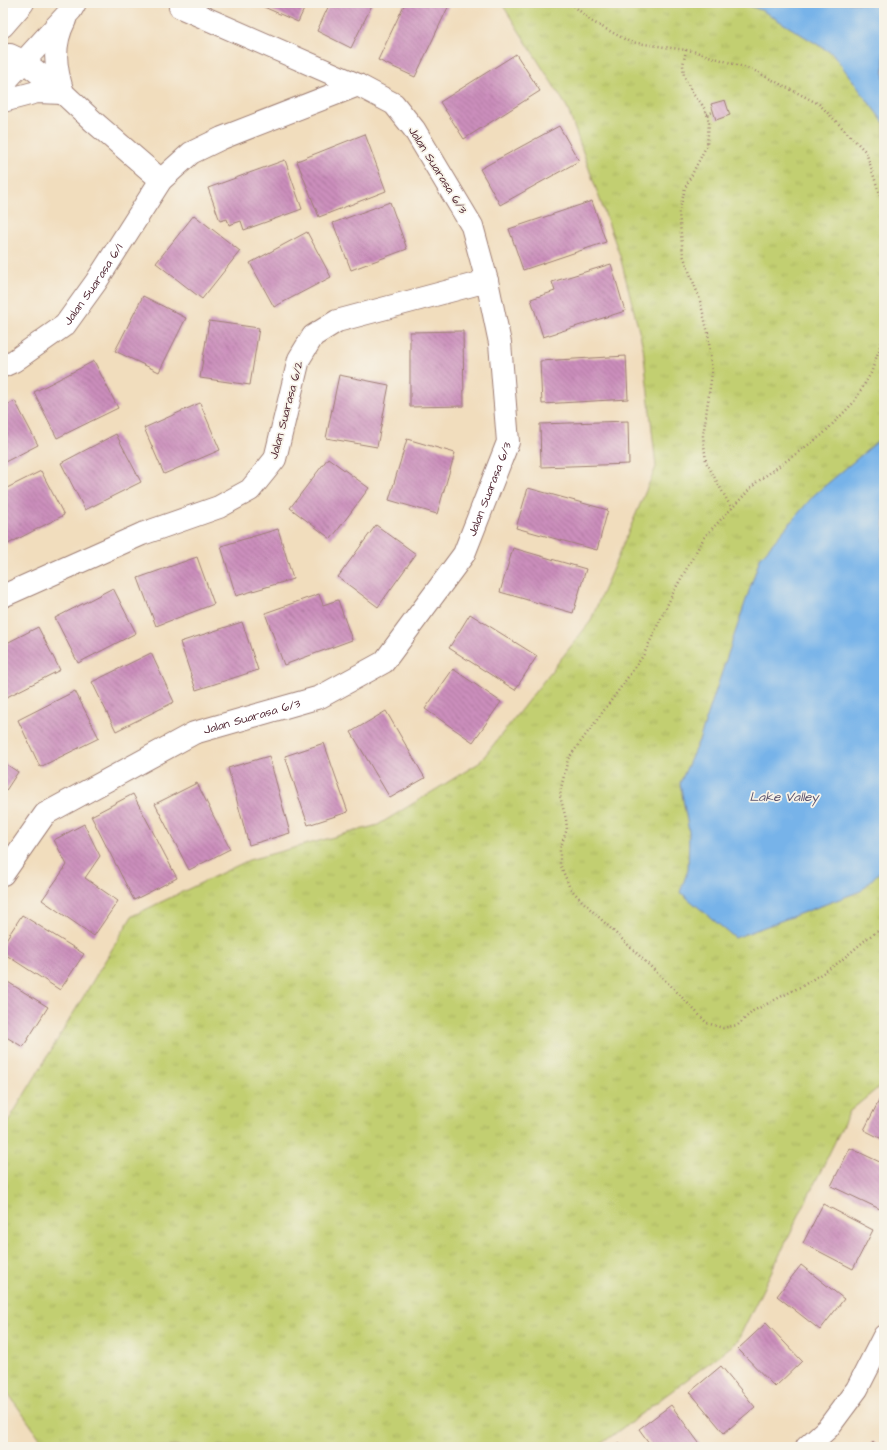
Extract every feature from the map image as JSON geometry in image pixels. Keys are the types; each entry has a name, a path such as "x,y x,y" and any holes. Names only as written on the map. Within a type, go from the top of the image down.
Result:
{"street":[{"path":"3,26 23,3"},
{"path":"3,84 25,62 73,6"},
{"path":"63,93 57,73 56,58 60,31 73,6"},
{"name":"Jalan Suarasa 6/3","path":"3,874 45,814 194,733 320,697 384,662 464,554 508,442 500,343 487,281 472,226 414,129 394,104 358,85 180,8"},
{"path":"3,56 10,55 25,62 63,93 161,180"},
{"name":"Jalan Suarasa 6/1","path":"3,366 14,361 65,325 96,282 161,180 190,153 222,138 358,85"},
{"path":"3,101 37,92 63,93"},
{"name":"Jalan Suarasa 6/2","path":"3,596 142,534 219,507 250,490 275,459 299,359 313,336 337,321 487,281"},
{"path":"807,1447 828,1428 857,1389 884,1336"}],"path":[{"path":"571,3 591,21 630,42 693,51 753,70 819,104 866,152 884,208"},
{"path":"686,50 683,65 684,77 693,94 701,103 707,114 709,123 708,145 685,188 679,213 683,255 699,297 708,333 712,373 703,436 706,462 732,509"},
{"path":"707,114 713,112"},
{"path":"884,335 871,373 854,402 822,435 757,482 705,536 674,591 643,656 614,698 568,759 560,796 567,828 560,849 560,864 570,888 707,1023 723,1028 738,1025 752,1011 804,985 832,967 869,937 884,927"}],"green space":[{"path":"500,3 884,3 884,1083 850,1111 737,1342 597,1447 46,1447 3,1386 3,1130 132,916 249,860 378,825 479,763 590,622 656,467 643,347 620,256 567,107"}],"water":[{"path":"742,3 884,3 884,123 833,54 763,11"},
{"name":"Lake Valley","path":"884,436 884,867 861,891 735,938 680,892 688,870 689,832 680,783 700,738 760,558 814,495"}],"building":[{"path":"255,3 307,3 298,22"},
{"path":"330,3 373,3 351,48 317,31"},
{"path":"405,3 450,3 415,77 378,60"},
{"path":"516,54 540,91 464,139 440,102"},
{"path":"725,100 730,115 716,120 711,104"},
{"path":"559,126 579,161 500,205 480,169"},
{"path":"365,134 386,191 319,217 297,161"},
{"path":"285,160 302,209 244,230 241,221 229,225 227,219 220,221 208,188"},
{"path":"592,201 606,242 523,270 509,229"},
{"path":"390,202 407,249 351,270 333,223"},
{"path":"194,215 240,251 202,299 156,263"},
{"path":"307,232 331,277 274,307 250,263"},
{"path":"611,264 625,311 543,337 531,299 555,291 552,282"},
{"path":"143,296 186,318 159,372 115,351"},
{"path":"209,321 259,328 250,385 200,378"},
{"path":"463,331 464,406 410,407 410,332"},
{"path":"626,356 628,399 542,404 540,361"},
{"path":"94,361 118,408 57,438 34,392"},
{"path":"339,375 389,385 377,447 326,438"},
{"path":"15,401 38,445 3,463 3,407"},
{"path":"200,403 220,450 164,474 144,428"},
{"path":"628,421 629,464 541,467 540,424"},
{"path":"116,434 141,482 85,510 61,463"},
{"path":"407,439 455,453 437,514 389,500"},
{"path":"328,458 369,488 331,539 290,508"},
{"path":"41,471 64,515 8,544 3,534 3,490"},
{"path":"528,488 608,510 597,550 516,528"},
{"path":"376,525 416,554 378,607 338,577"},
{"path":"278,529 293,579 236,596 221,546"},
{"path":"513,548 586,569 573,613 500,592"},
{"path":"197,557 214,604 156,626 138,578"},
{"path":"113,588 136,633 78,663 55,618"},
{"path":"319,594 323,605 338,600 352,640 284,665 265,613"},
{"path":"470,614 537,656 515,690 449,648"},
{"path":"242,622 258,670 196,690 180,642"},
{"path":"38,627 60,670 3,699 3,645"},
{"path":"151,653 174,702 116,731 92,682"},
{"path":"453,669 501,702 473,742 425,709"},
{"path":"75,691 99,738 40,767 18,720"},
{"path":"386,711 425,778 390,798 351,732"},
{"path":"324,743 348,812 308,825 285,756"},
{"path":"269,756 290,833 249,845 228,768"},
{"path":"3,762 18,772 3,795"},
{"path":"197,783 230,849 189,870 155,804"},
{"path":"133,794 177,878 134,900 91,816"},
{"path":"84,824 100,856 85,878 118,901 94,936 42,900 67,865 54,840"},
{"path":"22,915 84,954 60,990 3,953 3,944"},
{"path":"3,979 48,1007 23,1047 3,1035"},
{"path":"884,1091 884,1140 864,1130"},
{"path":"850,1148 884,1164 884,1201 880,1209 831,1186"},
{"path":"823,1204 873,1230 853,1269 803,1243"},
{"path":"801,1265 844,1299 820,1330 777,1296"},
{"path":"766,1323 802,1361 775,1387 738,1349"},
{"path":"721,1366 755,1407 724,1433 690,1392"},
{"path":"671,1405 702,1447 652,1447 639,1429"},
{"path":"873,1442 878,1447 868,1447"},
{"path":"620,1443 623,1447 615,1447"}]}
